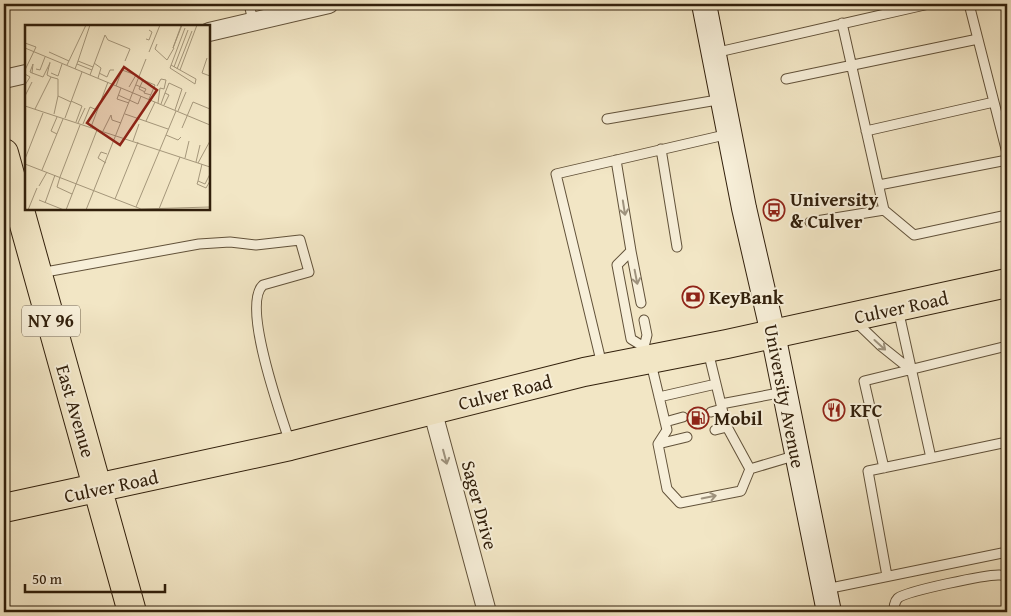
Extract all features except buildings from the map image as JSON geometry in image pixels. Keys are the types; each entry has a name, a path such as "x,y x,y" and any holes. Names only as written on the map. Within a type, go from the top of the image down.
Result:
{"main road":[{"name":"University Avenue","path":"704,4 729,134 785,392 826,601"},
{"name":"East Avenue","path":"4,153 9,190 37,274 132,612"},
{"name":"Culver Road","path":"4,508 290,446 603,368 647,353 707,348 1007,283"}],"street":[{"path":"210,32 329,4"},
{"path":"4,79 25,74"},
{"name":"Sager Drive","path":"432,410 487,612"}],"lane":[{"path":"249,4 253,21"},
{"path":"714,53 842,22 929,4"},
{"path":"970,4 1007,153"},
{"path":"842,22 884,210 914,234 1007,215"},
{"path":"786,79 978,39"},
{"path":"608,120 723,99"},
{"path":"866,131 994,102"},
{"path":"603,368 556,174 729,134"},
{"path":"661,149 677,247"},
{"path":"616,160 641,303"},
{"path":"879,185 1007,160"},
{"path":"810,222 884,210"},
{"path":"37,274 199,244 230,242 256,245 300,240 309,272 263,285 256,296 259,338 290,446"},
{"path":"631,251 616,265 631,339 647,353"},
{"path":"898,307 931,458"},
{"path":"852,317 881,346 911,370"},
{"path":"644,320 647,335 647,353 667,430 658,444 667,489 680,503 741,491 750,470 797,455"},
{"path":"884,468 864,381 1007,346"},
{"path":"707,348 727,428 750,470"},
{"path":"659,397 716,384"},
{"path":"711,412 721,407 785,392"},
{"path":"665,422 683,418"},
{"path":"714,430 727,428"},
{"path":"658,444 687,437"},
{"path":"887,576 868,471 1007,442"},
{"path":"826,601 887,576 1007,552"},
{"path":"894,612 895,603 899,598 912,592 988,576 1001,574 1007,577"}],"place":[{"name":"University & Culver","path":"774,210"},
{"name":"KeyBank","path":"693,297"},
{"name":"KFC","path":"834,410"},
{"name":"Mobil","path":"698,418"}]}
